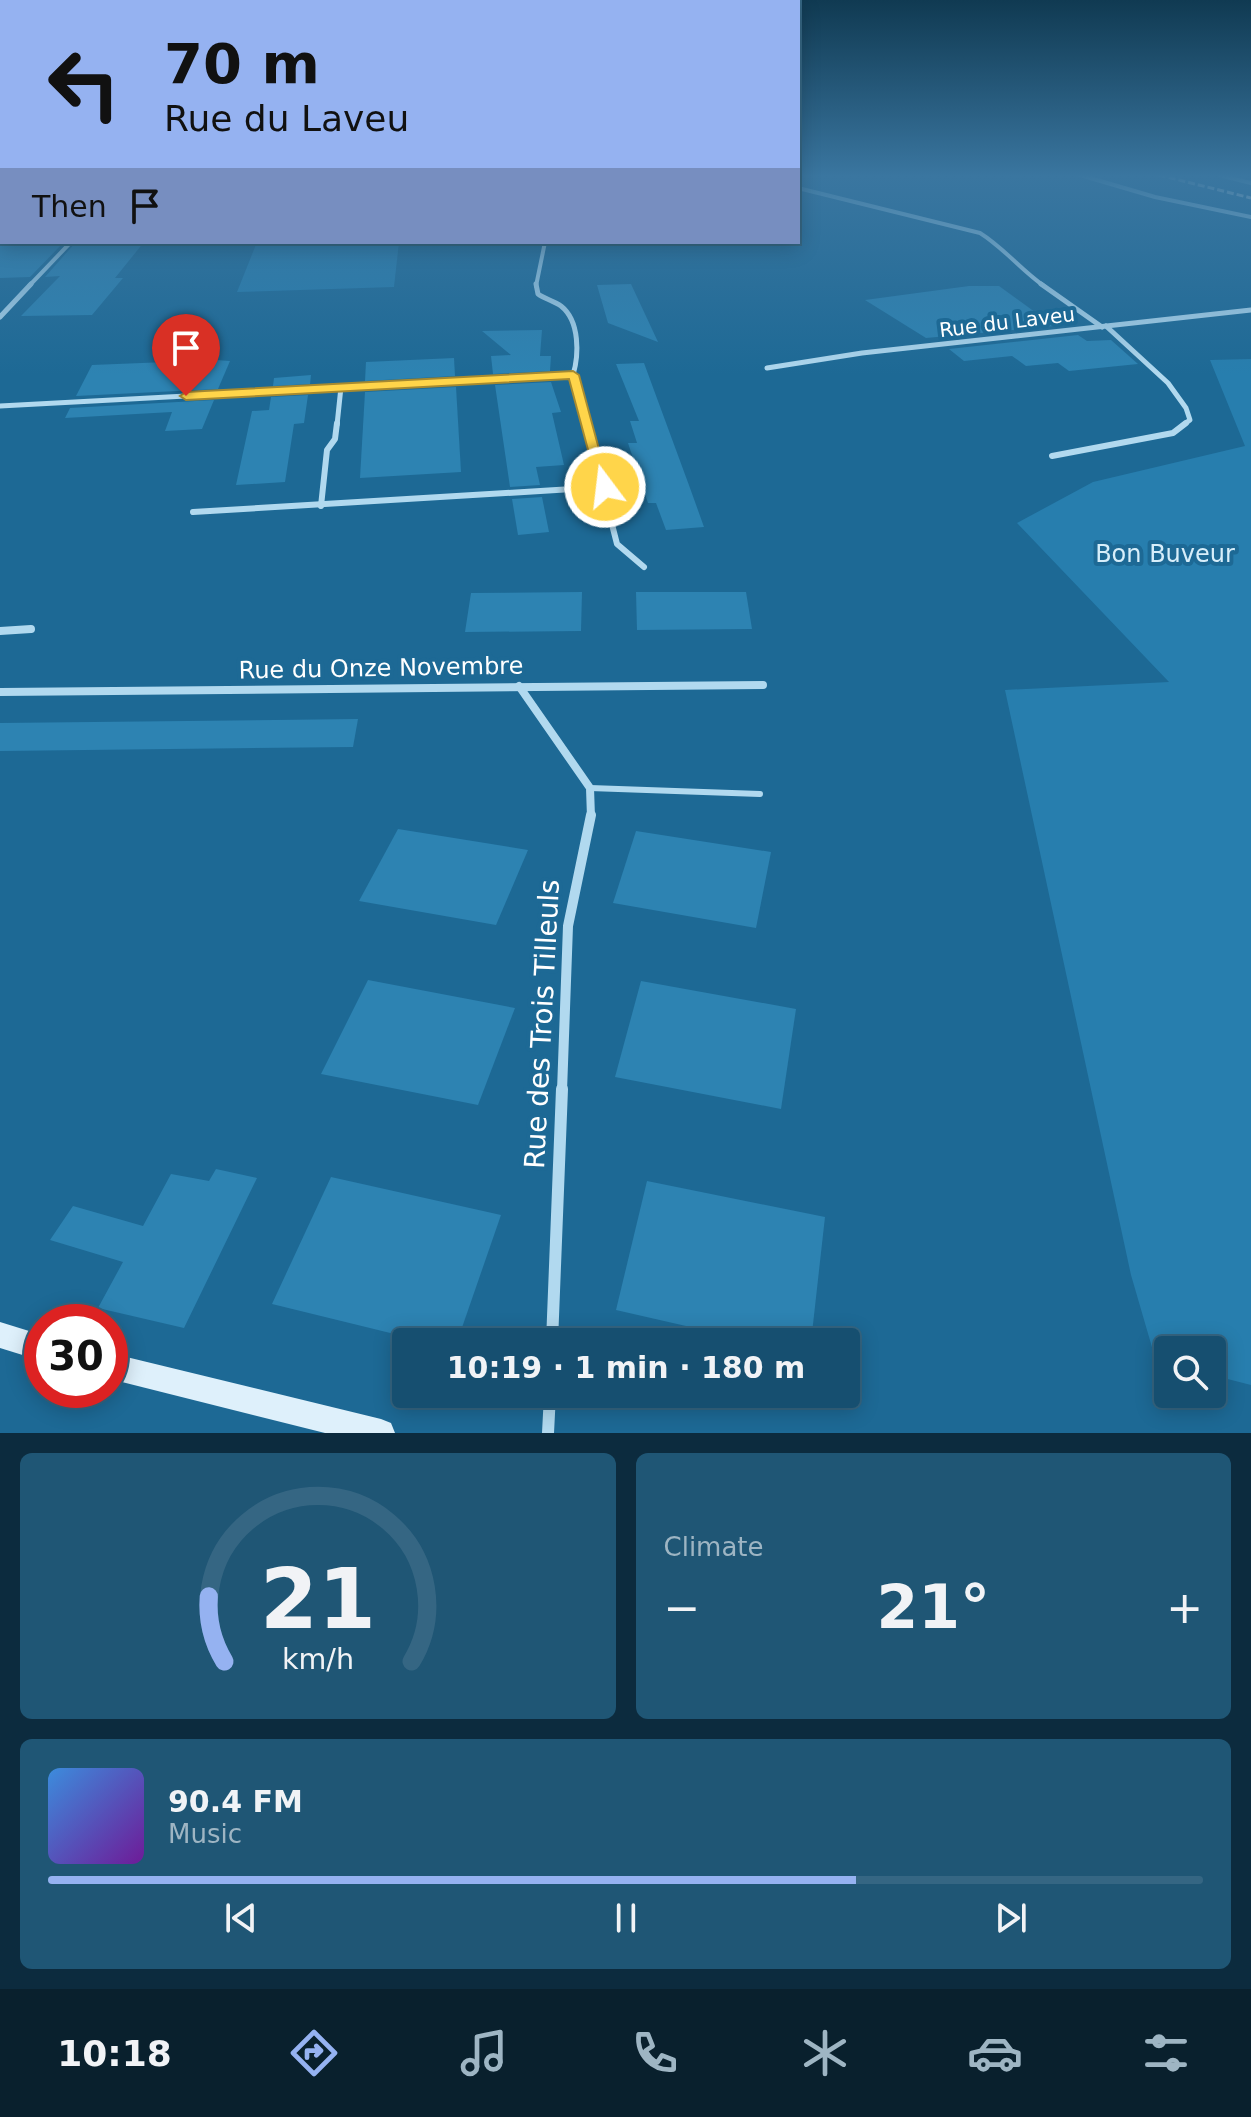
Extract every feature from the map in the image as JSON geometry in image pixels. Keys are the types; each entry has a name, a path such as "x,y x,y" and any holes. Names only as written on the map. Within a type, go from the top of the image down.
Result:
{"street":[{"path":"995,242 1015,266 1104,326 1172,388 1187,407 1190,420 1173,433 1052,456"},
{"path":"0,317 69,244"},
{"path":"545,244 535,290 542,298 561,306 572,320 577,366 573,375 605,487 617,544 644,567"},
{"name":"Rue du Laveu","path":"767,368 862,353 1251,310"},
{"path":"0,406 573,375"},
{"path":"321,506 327,450 335,439 341,387"},
{"path":"193,512 605,487"},
{"path":"0,631 31,629"},
{"name":"Rue du Onze Novembre","path":"0,692 763,685"},
{"path":"519,686 590,788"},
{"name":"Rue des Trois Tilleuls","path":"553,1328 568,926 575,880 593,808 590,788"},
{"path":"0,1335 24,1342"},
{"path":"128,1370 381,1433"},
{"path":"548,1433 549,1408"}],"lane":[{"path":"590,788 760,794"}],"green space":[{"path":"256,244 399,244 394,287 237,292"},
{"name":"Bon Buveur","path":"1251,359 1251,1385 1226,1379 1226,1336 1154,1336 1154,1354 1131,1275 1005,690 1169,682 1017,523 1093,482 1245,446 1210,360"}],"building":[{"path":"0,244 62,244 30,277 0,278"},
{"path":"74,244 142,244 115,278 123,278 92,315 21,316 60,276 45,277"},
{"path":"631,284 658,342 608,323 597,285"},
{"path":"969,286 999,286 1054,326 926,338 865,300"},
{"path":"542,330 540,356 551,356 550,371 493,374 491,356 511,355 482,331"},
{"path":"1078,335 1087,341 1111,340 1138,364 1069,371 1058,363 1026,366 1012,356 964,361 949,349"},
{"path":"454,358 455,376 365,381 366,362"},
{"path":"230,361 218,389 76,396 92,365"},
{"path":"644,363 704,527 666,530 656,503 648,503 628,443 637,443 630,421 639,421 616,364"},
{"path":"311,375 310,384 273,386 274,378"},
{"path":"551,382 561,412 552,413 564,465 536,467 540,485 510,487 495,385"},
{"path":"456,387 461,472 360,478 365,392"},
{"path":"308,395 304,423 294,424 285,482 236,485 252,411 269,410 271,397"},
{"path":"214,400 202,429 165,431 172,412 65,418 70,408"},
{"path":"542,497 549,532 518,535 512,499"},
{"path":"582,592 581,631 465,632 471,593"},
{"path":"636,592 746,592 752,629 637,630"},
{"path":"358,719 353,747 0,751 0,723"},
{"path":"398,829 528,850 496,925 359,901"},
{"path":"636,831 771,852 756,928 613,903"},
{"path":"368,980 515,1008 478,1105 321,1074"},
{"path":"641,981 796,1009 781,1109 615,1077"},
{"path":"216,1169 257,1178 184,1328 128,1315 128,1304 100,1304 123,1262 50,1240 73,1206 143,1226 171,1174 209,1181"},
{"path":"331,1177 501,1215 462,1328 392,1328 392,1333 272,1304"},
{"path":"647,1181 825,1217 813,1328 695,1328 616,1310"}],"route":[{"path":"186,396 573,375 605,487"}]}
